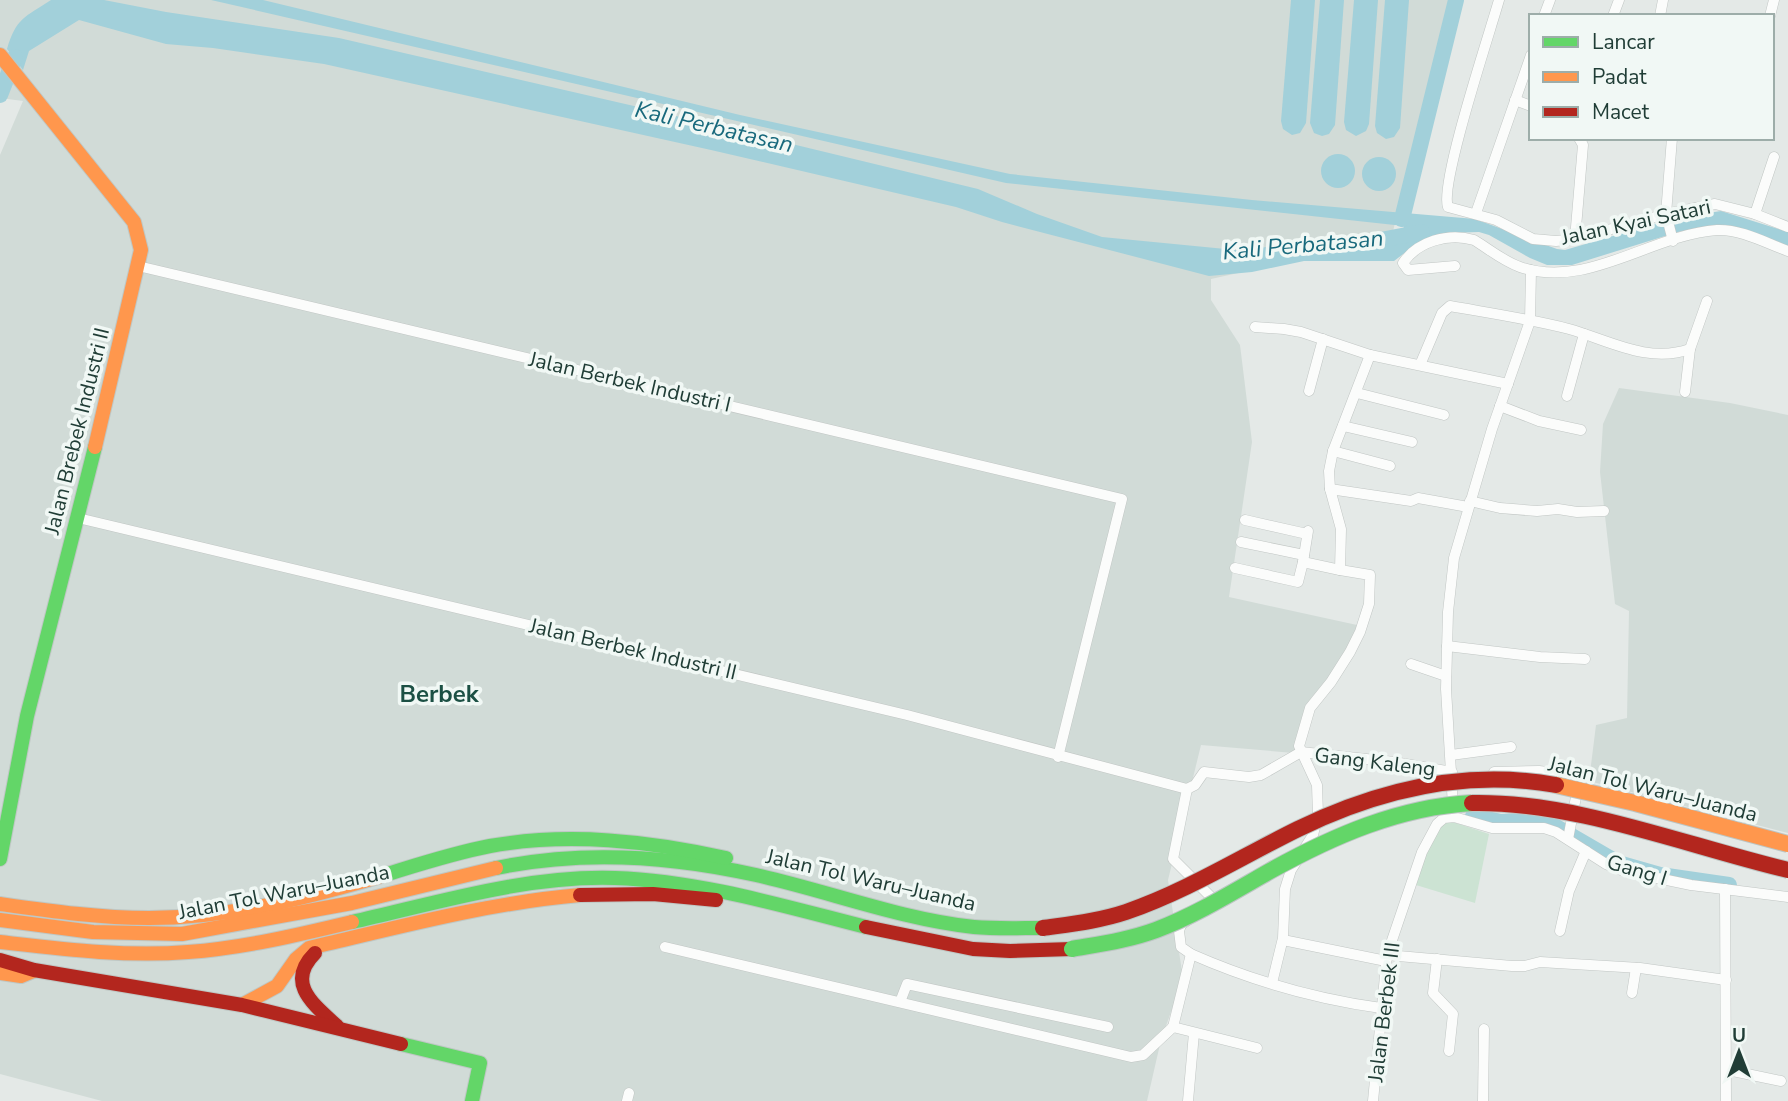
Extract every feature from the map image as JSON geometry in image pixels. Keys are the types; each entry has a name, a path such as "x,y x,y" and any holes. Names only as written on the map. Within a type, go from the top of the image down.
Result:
{"main road":[{"name":"Jalan Brebek Industri II","path":"0,55 134,222 141,250 78,518 27,716 0,859"},
{"name":"Jalan Tol Waru–Juanda","path":"0,920 93,932 181,933 228,927 352,903 500,867 562,859 613,857 663,859 756,874 930,920 975,927 1071,927 1125,914 1171,896 1332,813 1362,801 1452,782 1517,780 1560,785 1788,844"},
{"name":"Jalan Tol Waru–Juanda","path":"0,942 142,955 215,950 511,888 569,880 614,878 668,882 719,890 909,936 975,949 1072,949 1167,925 1210,905 1318,846 1378,821 1442,806 1473,803 1505,803 1554,810 1788,870"},
{"path":"0,904 74,915 169,918 201,915 354,884 446,856 487,847 590,838 640,842 764,866 930,920"},
{"path":"242,1005 271,991 281,982 301,953 309,948 436,918 536,899 653,894 727,901 851,928 909,936"},
{"path":"337,1026 305,993 301,971 308,958 315,952 402,932 436,918"},
{"path":"0,960 34,970 242,1005 480,1063 472,1101"},
{"path":"0,973 21,976 34,970"}],"street":[{"name":"Jalan Kyai Satari","path":"1499,0 1461,128 1447,204 1450,208 1476,212 1533,239 1575,239 1715,204 1755,214 1788,227"},
{"path":"1476,212 1529,61"},
{"path":"1516,100 1529,105"},
{"path":"1575,239 1583,145 1580,140"},
{"path":"1672,140 1666,216 1672,238"},
{"path":"1755,214 1774,157"},
{"path":"1455,266 1408,270 1403,263 1427,241 1466,238 1531,270 1577,271 1672,238 1716,230 1739,233 1788,251"},
{"name":"Jalan Berbek Industri I","path":"138,266 1122,499 1058,757"},
{"path":"1454,817 1446,676 1454,558 1500,406 1530,321 1531,270"},
{"path":"1685,392 1690,349 1707,301"},
{"path":"1420,365 1442,313 1450,306 1569,329 1625,349 1648,353 1690,349"},
{"path":"1255,327 1284,328 1370,355 1508,384"},
{"path":"1567,396 1584,334"},
{"path":"1309,391 1323,339"},
{"path":"1340,570 1341,529 1330,489 1329,471 1333,451 1370,355"},
{"path":"1357,393 1444,415"},
{"path":"1500,406 1539,421 1581,430"},
{"path":"1343,426 1412,442"},
{"path":"1333,451 1390,466"},
{"path":"1330,489 1411,501 1418,498 1537,511 1604,511"},
{"name":"Jalan Berbek Industri II","path":"78,518 907,715 1187,789"},
{"path":"1235,568 1297,582 1303,559 1307,533 1245,520"},
{"path":"1241,542 1340,570 1370,575 1369,604 1350,652 1310,708 1299,746 1317,785 1318,815 1313,835 1291,870 1285,889 1283,940 1272,983"},
{"path":"1447,646 1540,657 1585,659"},
{"path":"1411,664 1446,676"},
{"path":"1451,755 1511,747"},
{"name":"Gang Kaleng","path":"1187,789 1195,785 1204,772 1249,777 1261,775 1301,752 1394,762 1452,773 1539,771 1580,776 1568,837"},
{"path":"1187,789 1173,859 1217,904 1181,925 1181,947 1191,954 1272,983 1381,1008"},
{"name":"Gang I","path":"1454,817 1492,828 1544,828 1568,837 1606,864 1624,871 1690,885 1788,897"},
{"name":"Jalan Berbek III","path":"1373,1101 1387,958 1429,837 1444,818 1454,817"},
{"path":"1560,931 1569,891 1586,851"},
{"path":"1726,889 1726,1101"},
{"path":"1283,940 1387,958 1437,959 1512,966 1540,962 1636,968 1726,980"},
{"path":"665,947 1131,1057 1143,1055 1173,1027 1191,954"},
{"path":"1437,959 1433,993 1453,1014 1448,1051"},
{"path":"1632,993 1636,968"},
{"path":"900,1002 907,984 1108,1027"},
{"path":"1173,1027 1256,1048"},
{"path":"1483,1101 1484,1029"},
{"path":"1188,1101 1194,1033"},
{"path":"1728,1070 1781,1081"}],"shaded area":[{"path":"0,0 1451,0 1391,239 1211,279 1211,300 1240,345 1252,442 1229,597 1357,625 1344,662 1311,698 1294,753 1201,745 1168,880 1183,978 1161,1040 1147,1101 102,1101 0,1074 0,155 23,101 0,98"},
{"path":"1619,388 1730,403 1788,415 1788,833 1589,781 1596,725 1627,718 1629,611 1615,604 1600,472 1603,424"}],"green space":[{"path":"1444,822 1453,822 1489,834 1475,903 1416,885 1430,839"}],"water":[{"name":"Kali Perbatasan","path":"51,0 104,0 339,38 978,189 1102,237 1246,251 1291,242 1401,239 1404,226 1006,183 211,0 263,0 740,115 1010,174 1252,200 1475,219 1565,250 1671,219 1721,211 1788,232 1788,247 1741,229 1716,225 1678,232 1572,265 1547,265 1489,235 1479,232 1448,233 1415,245 1394,261 1304,261 1252,272 1209,276 1002,222 956,207 711,150 324,64 166,44 79,20 29,51 23,70 7,49 10,39 23,19"},
{"path":"1291,0 1315,0 1306,123 1300,133 1292,135 1283,129 1281,121"},
{"path":"1320,0 1344,0 1335,125 1329,134 1322,136 1314,133 1310,123"},
{"path":"1354,0 1378,0 1369,124 1366,131 1356,136 1346,130 1344,122"},
{"path":"1385,0 1409,0 1400,128 1394,137 1386,139 1377,133 1375,126"},
{"path":"1338,154 1350,159 1355,171 1350,183 1338,188 1326,183 1321,171 1326,159"},
{"path":"1379,157 1391,162 1396,174 1391,186 1379,191 1367,186 1362,174 1367,162"}],"waterway":[{"path":"1402,219 1456,0"},
{"name":"Kali Perbatasan","path":"0,95 15,57"},
{"name":"Kali Perbatasan","path":"1365,243 1422,232"},
{"path":"1473,816 1501,822 1544,820 1618,863 1660,875 1729,885"}],"traffic: fast":[{"path":"0,859 27,716 95,447"},
{"path":"1072,949 1135,936 1171,924 1294,858 1367,825 1418,810 1472,803"},
{"path":"381,876 476,849 549,840 609,840 726,858"},
{"path":"496,868 528,862 594,857 692,863 756,875 919,918 982,928 1043,928"},
{"path":"352,922 516,886 582,878 615,878 710,889 866,927"},
{"path":"401,1044 480,1063 472,1101"}],"traffic: slow":[{"path":"0,55 134,222 141,250 95,447"},
{"path":"1556,785 1788,844"},
{"path":"0,920 93,932 182,934 352,903 496,868"},
{"path":"0,904 112,917 208,915 324,892 381,876"},
{"path":"242,1005 277,986 296,959 309,948 478,910 580,895"},
{"path":"0,942 117,953 188,952 250,944 352,922"},
{"path":"0,973 21,976 33,971"}],"traffic: jam":[{"path":"1043,928 1106,918 1149,904 1328,815 1391,794 1424,786 1489,780 1556,785"},
{"path":"1472,803 1511,804 1591,817 1788,870"},
{"path":"580,895 653,894 716,900"},
{"path":"866,927 973,949 1072,949"},
{"path":"315,953 306,964 302,983 319,1010 337,1026"},
{"path":"0,960 34,970 242,1005 401,1044"}],"district":[{"name":"Berbek","path":"439,694"}]}
